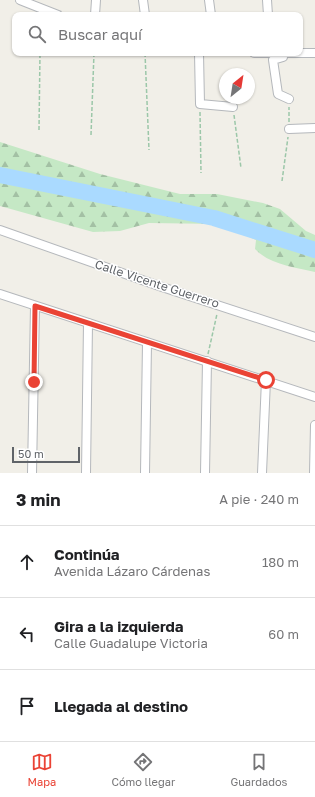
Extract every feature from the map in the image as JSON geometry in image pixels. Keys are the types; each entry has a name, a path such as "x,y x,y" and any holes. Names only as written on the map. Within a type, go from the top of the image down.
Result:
{"street":[{"path":"20,0 50,12"},
{"path":"95,12 96,0"},
{"path":"143,0 145,12"},
{"path":"210,0 211,12"},
{"path":"267,0 268,12"},
{"path":"303,53 315,53"},
{"path":"199,56 200,104 233,107"},
{"path":"283,56 273,60 278,94 289,100"},
{"path":"289,129 315,128"},
{"name":"Calle Vicente Guerrero","path":"0,230 162,287 219,304 315,337"},
{"path":"0,294 147,343 315,396"},
{"path":"32,473 35,306"},
{"path":"86,473 88,323"},
{"path":"145,473 147,343"},
{"path":"205,473 207,361"},
{"path":"262,473 266,380"},
{"path":"314,473 315,425"}],"path":[{"path":"39,130 40,56"},
{"path":"91,135 94,56"},
{"path":"145,56 149,150"},
{"path":"282,181 289,129 289,100"},
{"path":"200,104 200,173"},
{"path":"233,107 241,168"},
{"path":"207,361 219,304"}],"green space":[{"path":"0,142 100,174 180,194 217,194 263,203 280,209 306,231 315,235 315,272 283,265 268,259 255,249 256,240 219,224 149,223 120,231 93,232 0,206"}],"waterway":[{"path":"0,175 214,218 315,250"}],"route":[{"path":"34,382 35,306 266,380"}]}
